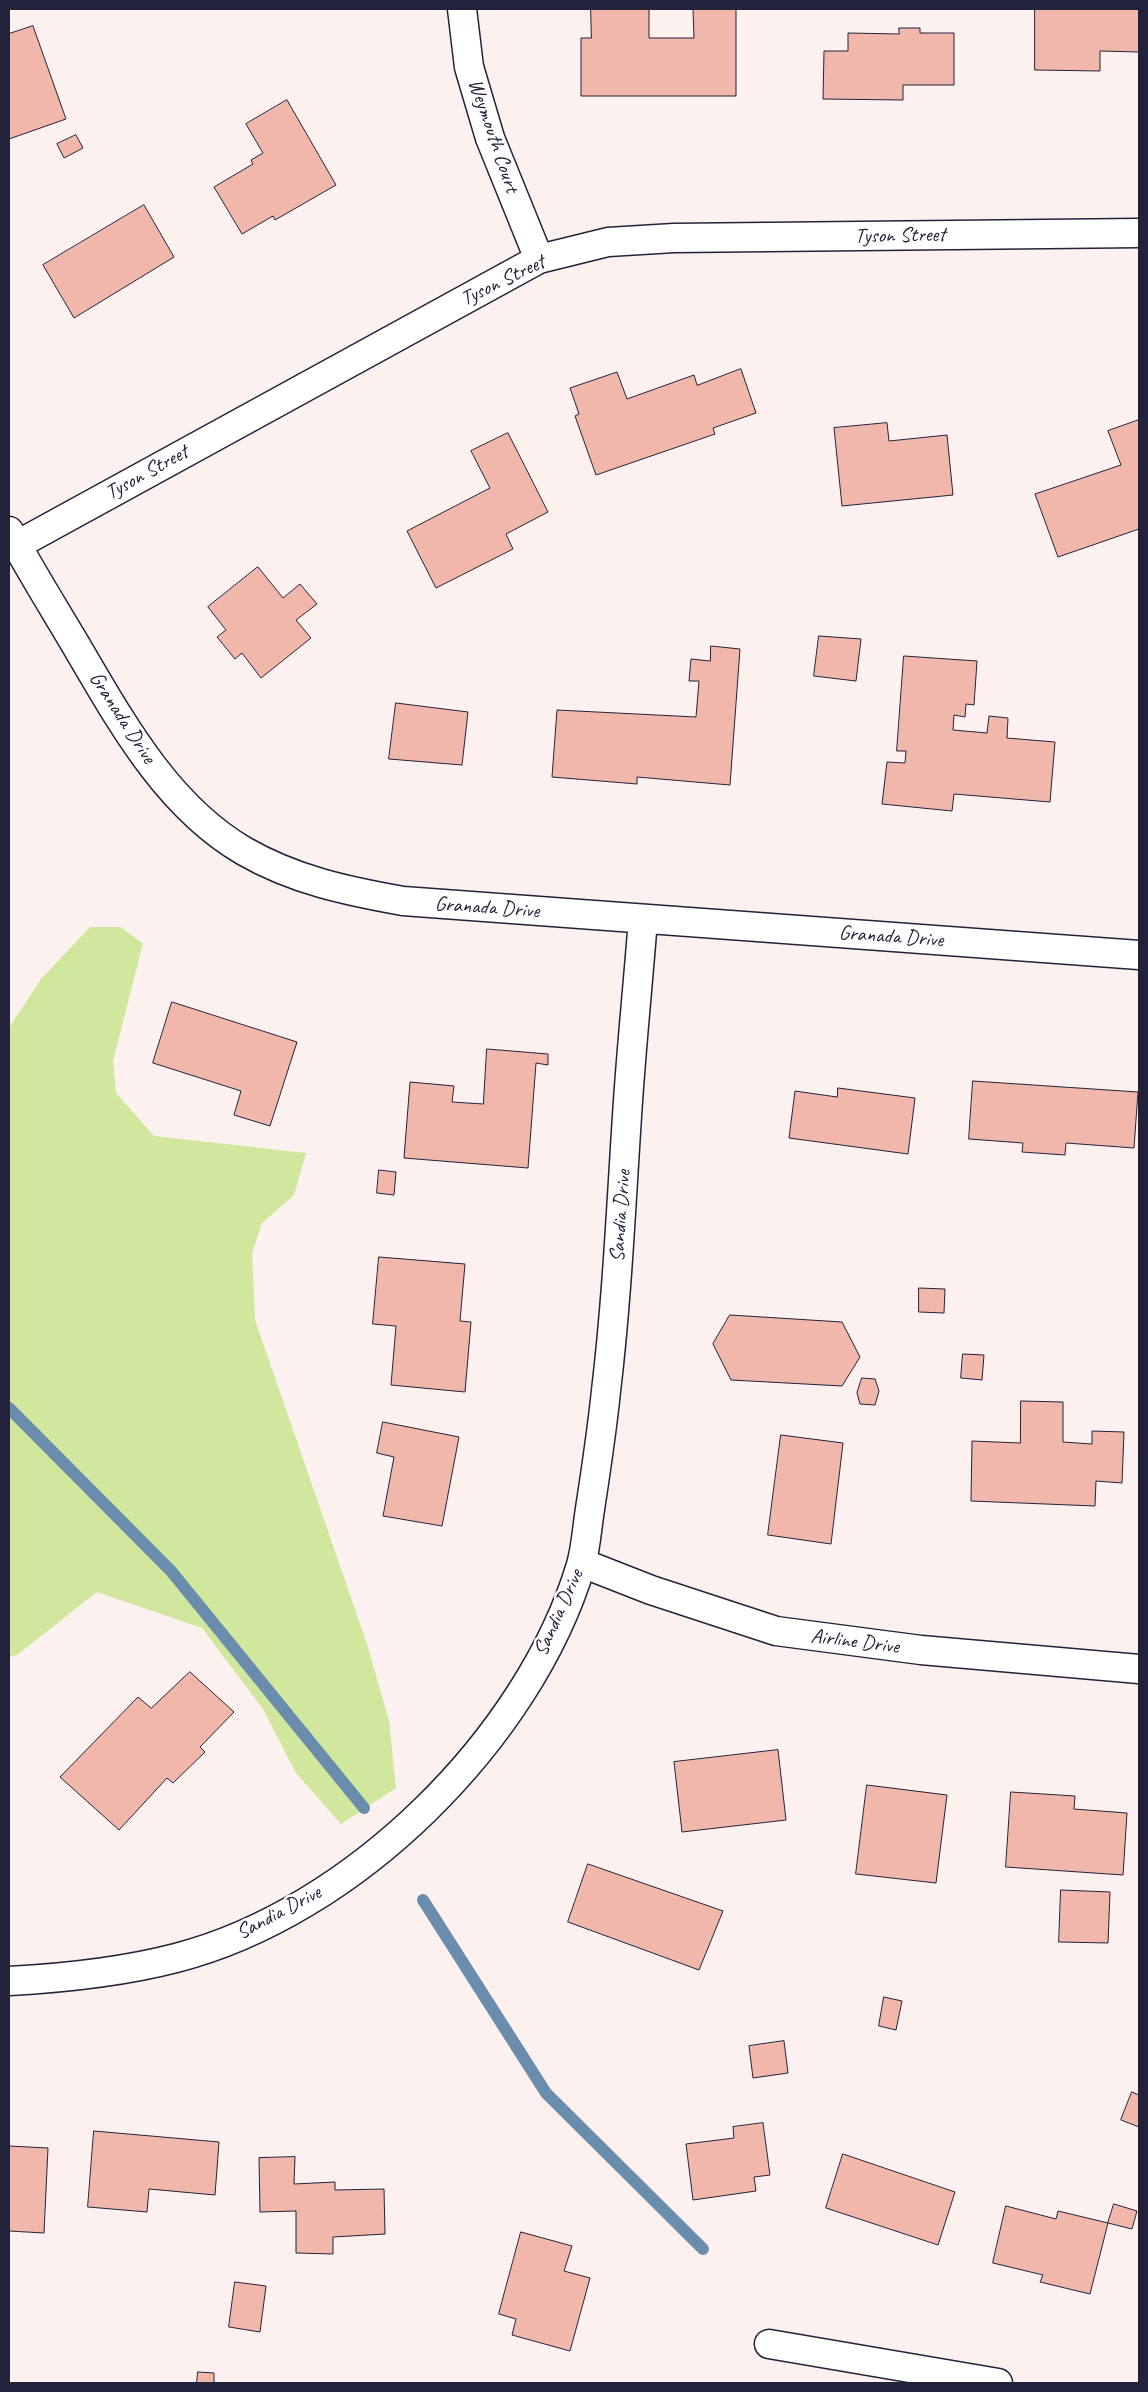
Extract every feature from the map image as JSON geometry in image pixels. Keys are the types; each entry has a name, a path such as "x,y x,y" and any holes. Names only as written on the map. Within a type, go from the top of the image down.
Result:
{"street":[{"name":"Weymouth Court","path":"462,9 469,67 488,129 539,259"},
{"name":"Tyson Street","path":"13,538 319,378 539,259 608,242 674,238 1139,233"},
{"name":"Granada Drive","path":"13,538 113,708 154,769 215,832 245,851 287,873 319,883 403,901 1139,955"},
{"name":"Sandia Drive","path":"9,1981 61,1978 120,1970 178,1958 229,1940 272,1920 314,1897 360,1866 432,1804 462,1772 508,1712 535,1669 565,1609 582,1562 600,1446 615,1316 627,1112 643,920"},
{"name":"Airline Drive","path":"582,1562 669,1597 776,1631 921,1650 1139,1669"},
{"path":"769,2344 998,2383"}],"green space":[{"path":"90,927 120,927 143,943 113,1061 116,1093 154,1136 306,1153 294,1195 262,1223 252,1253 255,1320 367,1644 389,1721 396,1788 341,1824 296,1773 263,1709 202,1628 97,1592 17,1655 9,1657 9,1028 41,979"}],"building":[{"path":"591,9 649,9 649,38 694,38 693,9 736,9 736,96 581,96 581,38 591,38"},
{"path":"1035,9 1139,9 1139,52 1100,51 1100,71 1035,70"},
{"path":"33,26 66,119 9,139 9,34"},
{"path":"899,28 920,28 920,33 954,33 954,85 903,85 903,100 823,99 824,51 848,51 848,33 899,34"},
{"path":"287,100 336,185 275,220 273,216 242,234 214,187 253,164 251,160 263,153 246,124"},
{"path":"76,135 83,148 64,158 57,144"},
{"path":"144,205 174,257 74,318 43,265"},
{"path":"741,369 756,413 713,428 715,434 596,475 575,416 579,414 570,388 617,372 627,399 694,375 697,385"},
{"path":"1139,420 1139,529 1058,557 1035,494 1121,465 1108,431"},
{"path":"887,423 889,441 947,435 953,495 842,506 834,428"},
{"path":"508,433 548,512 506,534 513,549 436,588 407,531 490,488 471,451"},
{"path":"258,567 283,598 300,584 317,604 296,620 311,638 261,678 242,653 235,659 217,637 226,630 208,607"},
{"path":"819,636 861,639 856,681 814,676"},
{"path":"711,646 740,649 730,785 637,777 637,784 552,777 557,710 696,717 699,681 689,681 691,659 710,661"},
{"path":"904,656 977,661 974,705 966,704 965,717 954,715 953,730 987,733 989,716 1008,718 1007,738 1055,742 1050,802 954,794 952,811 882,804 887,762 905,763 906,751 897,751"},
{"path":"396,703 468,712 462,765 389,759"},
{"path":"172,1002 297,1042 270,1126 234,1115 241,1091 153,1063"},
{"path":"487,1049 548,1054 548,1065 536,1063 528,1168 404,1158 410,1082 454,1086 452,1102 483,1104"},
{"path":"973,1081 1138,1092 1134,1148 1066,1143 1065,1155 1022,1152 1023,1143 969,1139"},
{"path":"838,1088 915,1098 908,1154 789,1138 795,1091 837,1097"},
{"path":"379,1170 396,1172 394,1195 377,1193"},
{"path":"379,1257 465,1264 460,1321 471,1322 465,1392 391,1385 396,1326 373,1324"},
{"path":"919,1288 945,1289 944,1313 919,1312"},
{"path":"730,1315 842,1322 860,1357 842,1386 731,1380 713,1344"},
{"path":"963,1354 984,1355 982,1380 961,1378"},
{"path":"862,1378 875,1379 879,1391 875,1405 860,1404 857,1393"},
{"path":"1021,1401 1063,1402 1063,1442 1092,1444 1092,1431 1124,1432 1122,1483 1096,1481 1095,1506 971,1501 972,1441 1020,1443"},
{"path":"383,1422 459,1437 442,1526 383,1516 394,1457 377,1453"},
{"path":"781,1435 843,1443 831,1544 768,1535"},
{"path":"190,1672 234,1712 200,1747 205,1752 173,1783 167,1778 119,1830 60,1777 138,1697 151,1708"},
{"path":"778,1750 786,1820 682,1832 674,1762"},
{"path":"867,1785 947,1795 936,1883 856,1874"},
{"path":"1011,1792 1075,1796 1074,1809 1127,1813 1123,1875 1006,1867"},
{"path":"588,1864 723,1911 699,1970 568,1922"},
{"path":"1061,1890 1110,1892 1108,1943 1059,1942"},
{"path":"884,1997 902,2001 896,2030 879,2026"},
{"path":"784,2041 788,2073 753,2078 749,2046"},
{"path":"1132,2092 1139,2095 1139,2127 1121,2120"},
{"path":"763,2123 770,2175 754,2177 756,2191 693,2200 686,2144 734,2138 733,2127"},
{"path":"94,2131 219,2142 215,2195 149,2189 147,2212 88,2207"},
{"path":"9,2146 48,2148 44,2233 9,2231"},
{"path":"843,2154 955,2192 938,2245 826,2208"},
{"path":"295,2157 294,2184 335,2182 335,2190 384,2189 385,2234 333,2237 333,2254 296,2253 296,2211 260,2212 259,2158"},
{"path":"1114,2204 1137,2211 1132,2229 1108,2223"},
{"path":"1006,2206 1056,2219 1058,2211 1108,2223 1090,2294 1040,2282 1043,2275 993,2263"},
{"path":"521,2232 572,2246 564,2271 590,2278 570,2351 512,2335 516,2319 499,2314"},
{"path":"235,2282 266,2286 260,2332 229,2327"},
{"path":"198,2372 214,2373 214,2383 197,2383"}],"waterway":[{"path":"9,1408 171,1571 364,1808"},
{"path":"423,1900 546,2093 703,2249"}]}
